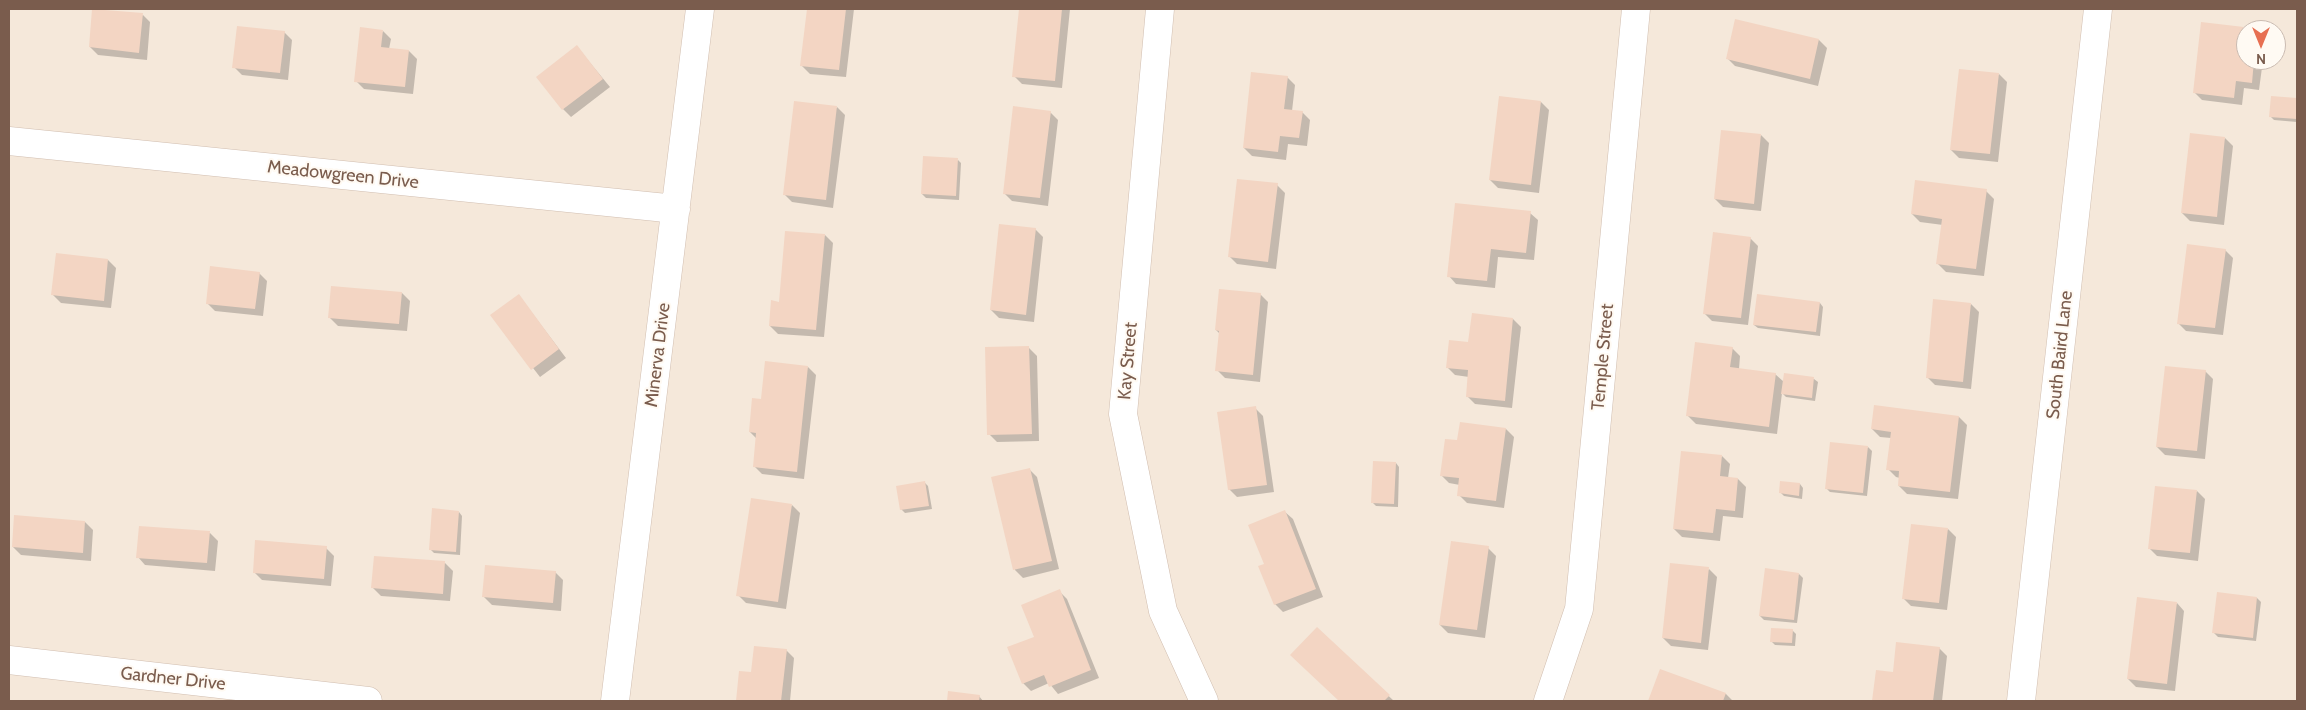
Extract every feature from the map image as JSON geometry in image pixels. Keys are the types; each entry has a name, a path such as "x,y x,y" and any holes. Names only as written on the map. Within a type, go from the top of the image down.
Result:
{"street":[{"name":"Minerva Drive","path":"615,701 700,9"},
{"name":"Kay Street","path":"1160,9 1123,414 1162,611 1204,701"},
{"name":"Temple Street","path":"1548,701 1579,609 1636,9"},
{"name":"South Baird Lane","path":"2021,701 2098,9"},
{"name":"Meadowgreen Drive","path":"9,140 676,209"},
{"name":"Gardner Drive","path":"9,660 368,701"}],"shaded area":[{"path":"9,9 2297,9 2297,701 9,701"}],"building":[{"path":"92,9 143,13 139,53 89,47"},
{"path":"807,9 846,9 839,70 800,66"},
{"path":"1019,9 1062,9 1055,81 1012,77"},
{"path":"1735,19 1819,39 1810,79 1726,59"},
{"path":"2201,22 2236,26 2236,70 2253,70 2252,83 2236,81 2234,98 2193,93"},
{"path":"237,26 285,31 280,73 232,68"},
{"path":"360,27 383,30 381,47 409,50 405,87 354,82"},
{"path":"577,45 603,79 562,110 536,77"},
{"path":"1959,69 1999,73 1990,154 1950,150"},
{"path":"1251,72 1288,76 1284,109 1303,111 1299,138 1280,136 1278,152 1243,148"},
{"path":"1499,96 1541,101 1531,185 1489,180"},
{"path":"2271,96 2297,98 2297,119 2269,117"},
{"path":"794,101 837,106 826,200 783,195"},
{"path":"1013,106 1051,111 1040,198 1003,194"},
{"path":"1721,130 1761,134 1754,204 1714,199"},
{"path":"2190,133 2225,137 2217,217 2181,213"},
{"path":"923,156 958,158 956,196 921,194"},
{"path":"1237,179 1278,183 1268,262 1228,257"},
{"path":"1915,180 1987,189 1976,269 1936,264 1942,219 1911,214"},
{"path":"1455,203 1531,211 1526,253 1491,249 1487,281 1447,277"},
{"path":"999,224 1036,228 1026,315 990,310"},
{"path":"785,231 825,234 816,330 769,326 771,300 779,302"},
{"path":"1713,232 1751,237 1741,318 1703,314"},
{"path":"2187,244 2226,249 2215,328 2177,324"},
{"path":"56,253 108,259 104,301 51,295"},
{"path":"210,266 260,272 255,309 206,304"},
{"path":"331,286 402,292 399,324 328,318"},
{"path":"1219,289 1261,293 1253,375 1215,371 1219,331 1215,330"},
{"path":"519,294 559,349 531,370 490,315"},
{"path":"1757,294 1820,302 1816,332 1753,325"},
{"path":"1933,299 1971,303 1963,382 1926,378"},
{"path":"1472,313 1513,318 1505,401 1466,397 1468,370 1446,368 1449,340 1468,342"},
{"path":"1695,342 1733,347 1730,367 1776,373 1769,427 1686,416"},
{"path":"1029,346 1032,434 987,435 985,347"},
{"path":"765,361 808,366 797,472 753,467 756,433 749,432 752,398 761,399"},
{"path":"2165,366 2206,370 2197,451 2156,447"},
{"path":"1784,373 1814,377 1812,398 1781,394"},
{"path":"1874,405 1959,416 1950,492 1898,486 1899,471 1886,470 1891,432 1871,429"},
{"path":"1256,406 1267,485 1228,490 1217,412"},
{"path":"1460,422 1506,428 1496,501 1457,496 1459,478 1440,476 1445,439 1457,440"},
{"path":"1830,442 1868,446 1863,493 1825,489"},
{"path":"1681,451 1722,455 1720,476 1738,478 1735,511 1716,509 1713,533 1673,529"},
{"path":"1373,461 1396,462 1394,504 1371,503"},
{"path":"1030,468 1052,561 1013,570 991,477"},
{"path":"925,481 929,506 900,510 896,486"},
{"path":"1780,481 1800,483 1799,496 1779,493"},
{"path":"2155,486 2197,490 2190,553 2148,549"},
{"path":"751,498 792,504 778,602 736,596"},
{"path":"432,508 459,511 456,552 429,550"},
{"path":"1285,510 1316,589 1274,605 1258,566 1264,564 1248,525"},
{"path":"14,515 85,521 83,553 12,547"},
{"path":"1911,524 1948,528 1939,603 1902,599"},
{"path":"139,526 210,531 207,563 136,558"},
{"path":"255,540 327,546 324,579 253,573"},
{"path":"1451,541 1489,546 1477,630 1439,625"},
{"path":"374,556 445,561 443,594 371,588"},
{"path":"1670,563 1709,567 1701,643 1662,638"},
{"path":"485,565 556,571 553,603 482,597"},
{"path":"1765,568 1799,573 1794,620 1759,616"},
{"path":"1060,589 1091,670 1049,687 1044,675 1022,684 1007,647 1034,637 1021,605"},
{"path":"2217,592 2257,597 2253,638 2212,633"},
{"path":"2137,597 2177,602 2167,684 2127,679"},
{"path":"1317,627 1390,695 1384,701 1339,701 1290,655"},
{"path":"1771,628 1793,629 1792,643 1770,642"},
{"path":"1896,642 1940,647 1933,701 1872,701 1876,670 1893,672"},
{"path":"754,646 787,649 781,701 736,701 739,671 751,672"},
{"path":"1660,669 1726,693 1723,701 1648,701"},
{"path":"948,691 980,695 979,701 947,701"}]}
